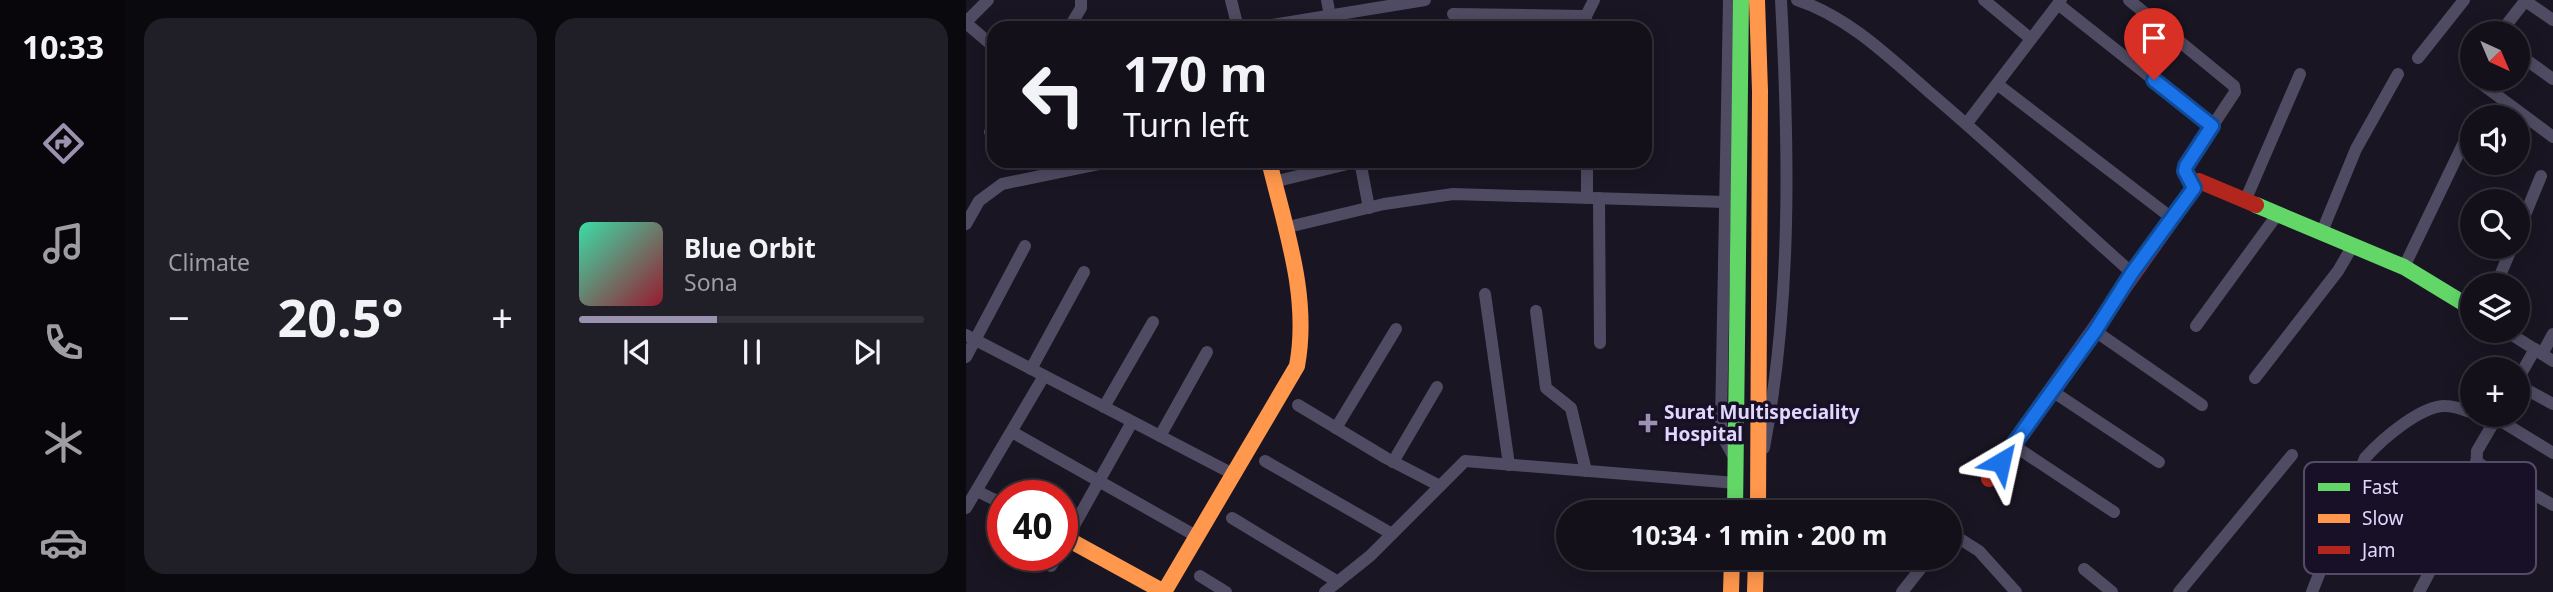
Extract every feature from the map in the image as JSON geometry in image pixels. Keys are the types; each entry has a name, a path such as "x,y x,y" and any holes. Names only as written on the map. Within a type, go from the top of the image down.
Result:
{"street":[{"path":"987,41 966,23 988,0"},
{"path":"1073,21 1081,8 1081,0"},
{"path":"1231,0 1236,21"},
{"path":"1327,0 1329,16"},
{"path":"1298,21 1425,0"},
{"path":"1586,21 1594,0"},
{"path":"1731,0 1721,423 1736,475"},
{"path":"1735,500 1736,231 1741,0"},
{"path":"1757,0 1760,79 1757,227 1759,500"},
{"path":"1760,474 1783,320 1786,97 1781,0"},
{"path":"1797,0 1814,5 1843,22 1967,124 2132,273"},
{"path":"1984,0 2031,39"},
{"path":"2129,0 2234,86 2235,92 2186,166 2185,171 2194,188"},
{"path":"2418,58 2464,0"},
{"path":"2509,21 2524,0 2553,20"},
{"path":"1967,124 2059,2 2212,126"},
{"path":"1452,15 1567,21"},
{"path":"2530,63 2553,79"},
{"path":"2245,201 2300,74"},
{"path":"2321,234 2356,149 2398,75"},
{"path":"1997,84 2173,219"},
{"path":"2492,91 2553,137"},
{"path":"2404,267 2460,150"},
{"path":"966,224 979,201 1002,184 1056,168"},
{"path":"1078,547 1164,592 1297,366 1304,343 1301,304 1270,168"},
{"path":"1273,182 1331,168"},
{"path":"1361,168 1369,208"},
{"path":"1588,168 1593,198 1601,343"},
{"path":"2530,203 2541,176"},
{"path":"1989,479 2199,181 2404,267 2460,301"},
{"path":"1284,228 1369,208 1454,194 1727,202"},
{"path":"2196,326 2277,215"},
{"path":"966,358 971,338 1025,246"},
{"path":"2255,378 2338,271 2352,247"},
{"path":"1031,369 1084,272"},
{"path":"1485,294 1509,465"},
{"path":"1536,311 1546,388 1571,408 1586,471"},
{"path":"1104,407 1153,322"},
{"path":"1336,428 1396,329"},
{"path":"2095,331 2202,405"},
{"path":"2530,367 2543,355 2553,334"},
{"path":"971,338 1233,474"},
{"path":"2524,343 2543,355"},
{"path":"1160,436 1207,352"},
{"path":"966,508 1044,376"},
{"path":"1737,379 1758,379"},
{"path":"1393,462 1437,387"},
{"path":"2052,391 2159,462"},
{"path":"2530,392 2553,404"},
{"path":"1298,405 1393,462 1440,486"},
{"path":"2363,462 2377,445 2417,415 2445,406 2460,409"},
{"path":"1078,516 1132,422"},
{"path":"2476,462 2477,451 2491,427"},
{"path":"2513,427 2553,453"},
{"path":"1012,432 1196,536"},
{"path":"2013,445 2114,512"},
{"path":"2179,592 2292,455"},
{"path":"1265,461 1392,534"},
{"path":"1325,592 1392,534 1465,461 1586,471 1760,474"},
{"path":"977,491 987,496"},
{"path":"2536,496 2553,505"},
{"path":"1233,518 1338,582"},
{"path":"1962,540 1979,551 2015,592"},
{"path":"2084,569 2112,592"},
{"path":"1731,592 1732,570"},
{"path":"1755,592 1756,570"},
{"path":"1902,592 1919,570"},
{"path":"2312,592 2319,574"},
{"path":"2419,592 2429,574"},
{"path":"1200,576 1226,592"}],"traffic: fast":[{"path":"1735,500 1741,0"},
{"path":"2256,205 2404,267 2460,301"}],"traffic: slow":[{"path":"1757,0 1760,91 1758,500"},
{"path":"1078,545 1164,592 1297,366 1300,340 1298,288 1271,168"},
{"path":"1731,592 1732,570"},
{"path":"1755,592 1756,570"}],"traffic: jam":[{"path":"1989,479 2199,181 2256,205"}],"place":[{"name":"Surat Multispeciality Hospital","path":"1648,423"}],"route":[{"path":"2001,462 2194,188 2185,171 2186,166 2212,126 2154,80"}]}
